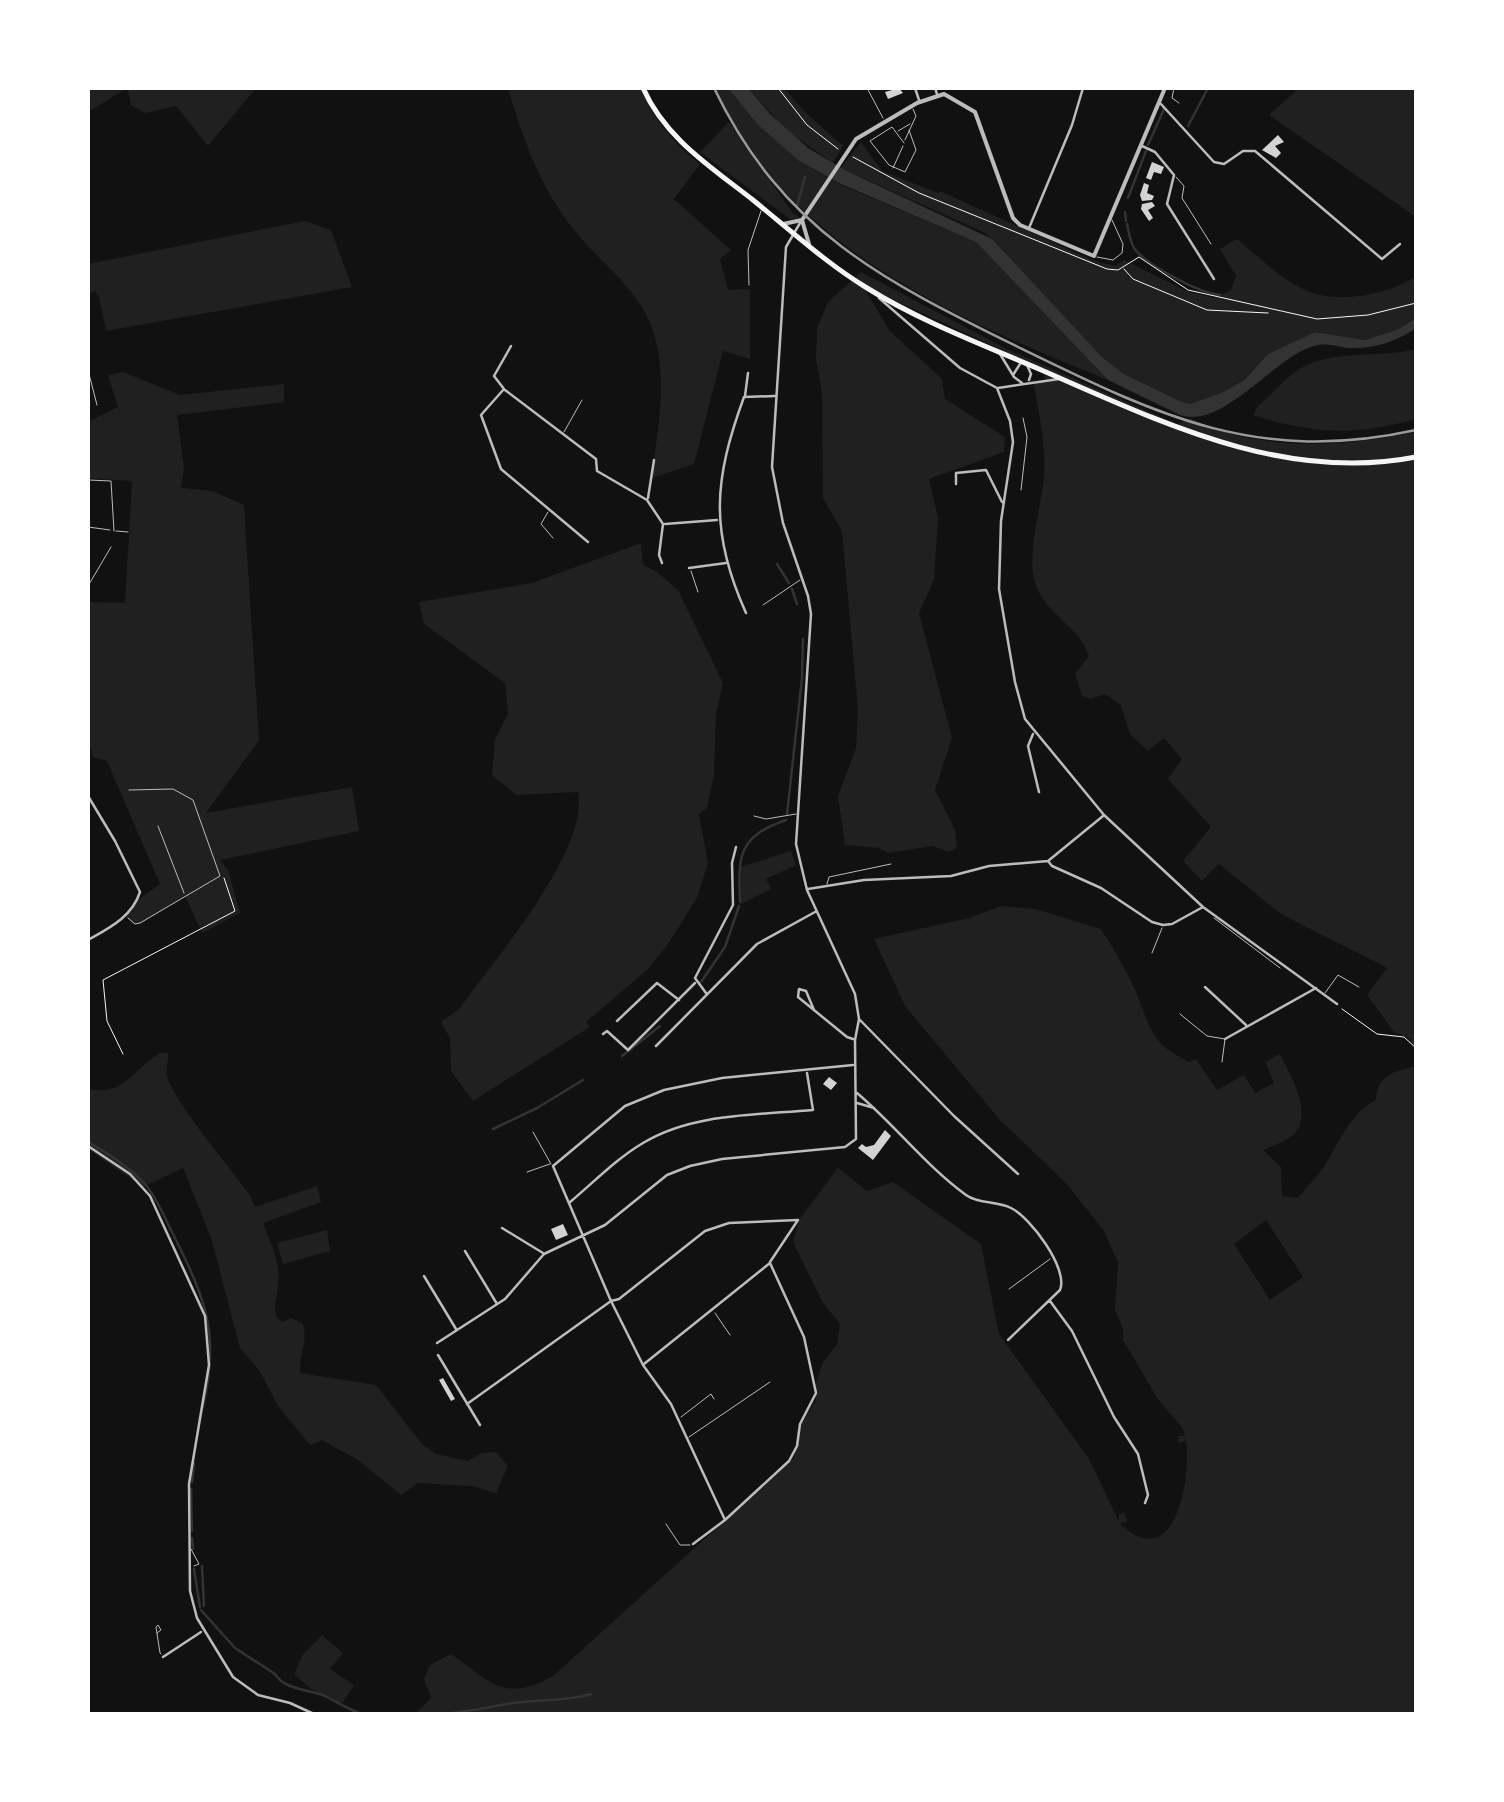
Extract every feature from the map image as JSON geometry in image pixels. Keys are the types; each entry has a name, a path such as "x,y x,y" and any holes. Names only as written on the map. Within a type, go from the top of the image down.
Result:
{"main road":[{"path":"643,88 672,134 871,291 1188,433 1276,456 1346,465 1416,457"}],"street":[{"path":"914,88 920,102"},
{"path":"1029,229 1084,88"},
{"path":"787,242 845,152 865,132 936,91 975,112 1014,218 1029,229 1094,256 1166,88"},
{"path":"1159,102 1214,162 1224,164 1243,151 1255,151 1382,259 1400,244"},
{"path":"1141,146 1155,152 1174,174 1167,204 1214,278"},
{"path":"437,1343 498,1305 544,1254 605,1225 667,1175 722,1159 850,1146 856,1139 855,1040 859,1020 854,994 807,890 798,860 796,814 811,631 808,596 772,467 787,242 782,224 802,220"},
{"path":"802,220 810,246"},
{"path":"871,291 960,368 997,388 1010,421 1013,442 1003,504 999,589 1022,711 1034,732 1104,815 1203,906 1337,1004"},
{"path":"511,346 494,376 504,389 596,459 598,470 648,500 663,524 659,555 662,563"},
{"path":"996,350 1023,383"},
{"path":"1011,385 1018,364 1025,363 1032,374 1023,383"},
{"path":"746,613 718,520 727,444 748,373"},
{"path":"997,388 1062,379"},
{"path":"504,389 482,414 500,469 588,542"},
{"path":"744,396 776,396"},
{"path":"648,500 654,460"},
{"path":"956,484 956,474 986,470 1003,504"},
{"path":"663,524 718,520"},
{"path":"690,568 728,563"},
{"path":"1034,732 1028,746 1039,792"},
{"path":"88,796 140,886 138,899 126,915 88,940"},
{"path":"807,890 827,884 950,876 988,866 1048,861 1104,815"},
{"path":"707,994 695,978 733,905 732,862 736,846"},
{"path":"1048,861 1101,888 1152,922 1163,925 1203,906"},
{"path":"656,1046 757,944 816,911"},
{"path":"603,1034 607,1031 628,1050 696,982"},
{"path":"617,1021 657,983 679,1000"},
{"path":"1205,986 1247,1026"},
{"path":"1225,1039 1318,988"},
{"path":"814,1010 855,1040"},
{"path":"859,1020 1018,1174"},
{"path":"724,1520 678,1418 643,1365 610,1301 553,1166 609,1118 642,1098 689,1083 855,1065"},
{"path":"568,1204 626,1154 665,1132 711,1119 813,1110 807,1070"},
{"path":"856,1092 967,1196 1014,1209 1060,1268 1063,1283 1008,1340"},
{"path":"856,1102 875,1108"},
{"path":"88,1146 130,1174 146,1191 205,1316 209,1365 189,1484 192,1601 202,1631 233,1676 258,1695 314,1714"},
{"path":"467,1404 610,1301 619,1299 706,1231 730,1223 798,1220 770,1263 643,1365"},
{"path":"502,1228 544,1254"},
{"path":"465,1251 498,1305"},
{"path":"693,1544 789,1461 797,1446 800,1424 816,1393 804,1337 770,1263"},
{"path":"424,1276 457,1330"},
{"path":"1050,1300 1072,1331 1114,1417 1138,1454 1148,1491 1145,1503"},
{"path":"438,1355 480,1426"},
{"path":"162,1656 202,1631"}],"lane":[{"path":"867,88 885,121"},
{"path":"903,88 914,88"},
{"path":"1174,88 1172,98 1180,103"},
{"path":"894,168 916,116 911,106"},
{"path":"896,132 912,123"},
{"path":"904,144 892,127 870,141 880,157 905,172 916,150 909,130"},
{"path":"1174,174 1184,186 1182,198 1211,244"},
{"path":"749,285 748,250 762,208"},
{"path":"1094,256 1117,258 1123,244 1110,218"},
{"path":"88,370 96,404"},
{"path":"562,434 582,400"},
{"path":"1022,490 1028,437 1023,418"},
{"path":"88,480 111,481 114,530"},
{"path":"550,509 541,524 553,538"},
{"path":"88,527 128,532"},
{"path":"88,586 111,546"},
{"path":"690,568 698,592"},
{"path":"763,605 803,578"},
{"path":"126,915 135,924 140,923 220,876 193,800 173,789 129,790"},
{"path":"754,816 766,820 796,814"},
{"path":"158,826 186,896"},
{"path":"827,884 829,877 890,864"},
{"path":"1214,915 1280,968"},
{"path":"1152,952 1163,925"},
{"path":"1325,994 1338,975 1359,987"},
{"path":"1180,1014 1207,1036 1225,1039 1222,1062"},
{"path":"534,1132 553,1166"},
{"path":"528,1172 546,1163 553,1166"},
{"path":"1009,1289 1053,1257"},
{"path":"713,1310 730,1335"},
{"path":"686,1439 770,1382"},
{"path":"678,1418 711,1394 714,1399"},
{"path":"666,1524 682,1547 693,1544"},
{"path":"190,1546 200,1564 190,1568"},
{"path":"157,1633 162,1656"}],"path":[{"path":"778,88 807,125 879,173 1107,269 1116,271 1139,258 1188,290 1317,319 1368,314 1416,302"},
{"path":"1117,258 1133,278 1206,310 1268,314"},
{"path":"124,1054 106,1022 103,980 234,911 227,883 220,876"},
{"path":"1337,1004 1377,1034 1404,1038 1416,1048"}],"shaded area":[{"path":"88,88 256,88 208,146 176,106 145,113 131,105 128,90 124,90 88,112"},
{"path":"508,88 640,88 665,129 700,164 674,199 731,250 720,259 728,290 750,289 750,359 723,351 694,464 652,478 661,388 654,334 639,303 571,226 550,194 526,142"},
{"path":"714,88 728,88 758,125 799,161 841,185 976,242 1108,380 935,302 881,271 831,235 786,193 746,144"},
{"path":"728,88 748,88 808,148 845,170 992,239 1103,358 1124,374 1180,401 1190,404 1221,393 1244,380 1268,354 1315,332 1365,340 1399,329 1416,318 1416,328 1376,346 1322,345 1302,351 1215,412 1197,417 1180,415 1108,380 976,242 841,184 799,161 758,125"},
{"path":"748,88 784,88 843,146 833,163 787,131"},
{"path":"1299,88 1416,88 1416,217 1269,115"},
{"path":"729,122 800,218 790,219 700,152"},
{"path":"861,142 882,171 940,191 1092,260 1115,266 1124,260 1186,291 1215,298 1231,290 1236,276 1220,249 1237,239 1284,278 1329,296 1375,293 1416,277 1416,318 1399,329 1365,340 1315,332 1268,354 1243,380 1221,393 1190,404 1180,401 1124,374 1103,358 985,233 841,168"},
{"path":"305,221 331,230 352,287 106,331 99,297 95,291 88,294 88,264"},
{"path":"861,272 1009,350 1177,424 1190,418 1244,437 1302,444 1360,441 1416,432 1416,1054 1409,1038 1394,1032 1367,995 1387,968 1281,914 1219,864 1202,881 1183,861 1211,827 1168,779 1182,759 1164,738 1148,751 1130,734 1121,705 1105,694 1091,699 1082,696 1075,674 1089,656 1078,637 1040,594 1033,571 1044,464 1033,382 1046,381 1042,369 862,285 890,331 942,379 945,399 1005,437 1004,452 929,479 938,517 934,580 919,613 952,738 935,790 955,830 957,848 949,852 933,846 888,853 879,848 845,845 838,796 856,748 858,710 842,531 823,498 822,393 816,359 817,328 828,302"},
{"path":"1416,349 1416,419 1374,428 1334,430 1295,426 1253,415 1294,373 1319,360"},
{"path":"123,372 180,395 284,384 284,402 177,415 184,467 181,488 213,491 244,505 259,740 206,813 352,787 359,831 220,860 228,870 240,913 202,933 185,896 141,924 126,917 139,899 160,884 107,761 93,757 88,737 88,602 125,603 132,481 88,478 88,422 118,407 108,375"},
{"path":"641,543 643,565 678,590 723,683 716,714 714,775 707,808 699,814 708,863 697,898 647,970 586,1022 590,1027 473,1101 451,1071 450,1038 441,1022 459,1009 554,874 569,844 577,816 578,792 516,795 492,775 495,740 508,714 505,683 424,624 419,602 532,583"},
{"path":"791,851 796,865 766,879 771,889 741,904 741,867"},
{"path":"1001,906 1035,909 1101,929 1156,1038 1189,1062 1196,1059 1217,1090 1244,1075 1255,1093 1274,1083 1265,1062 1280,1054 1301,1107 1299,1128 1292,1136 1263,1150 1281,1167 1282,1196 1298,1198 1320,1172 1350,1123 1376,1100 1384,1080 1394,1072 1416,1066 1416,1714 415,1714 431,1698 424,1679 430,1665 451,1654 488,1681 510,1689 553,1676 794,1458 801,1424 816,1400 815,1384 823,1362 837,1344 840,1324 823,1303 793,1242 799,1220 838,1168 867,1191 893,1182 981,1244 999,1334 1089,1459 1119,1522 1119,1514 1125,1513 1127,1522 1121,1525 1140,1537 1155,1538 1167,1530 1182,1497 1186,1440 1179,1443 1178,1436 1185,1436 1183,1429 1158,1399 1123,1340 1115,1309 1118,1263 1104,1231 1067,1184 1000,1120 905,1006 874,939 969,918","holes":["1266,1220 1303,1277 1270,1300 1234,1244"]},
{"path":"160,1053 168,1053 167,1076 180,1102 255,1207 317,1186 321,1202 263,1223 278,1269 277,1318 283,1322 291,1318 303,1324 300,1373 376,1385 422,1444 436,1454 467,1461 482,1453 496,1452 508,1466 496,1493 472,1486 418,1483 401,1495 358,1460 322,1440 310,1445 278,1406 259,1370 240,1348 212,1241 183,1168 143,1187 88,1149 88,1089 120,1085"},
{"path":"327,1230 330,1251 283,1264 277,1243"},
{"path":"322,1635 343,1653 330,1669 354,1685 341,1705 294,1674 303,1654"}],"building":[{"path":"899,88 903,93 888,99 885,92"},
{"path":"1278,135 1284,142 1275,146 1281,153 1276,158 1262,150"},
{"path":"1152,162 1164,167 1161,174 1154,172 1151,180 1146,178"},
{"path":"1144,183 1149,185 1147,193 1154,196 1152,200 1142,201"},
{"path":"1152,202 1155,206 1148,210 1153,218 1149,221 1141,209 1142,204"},
{"path":"829,1077 837,1083 831,1090 823,1084"},
{"path":"885,1130 891,1136 873,1160 858,1148 862,1144 874,1145"},
{"path":"563,1224 568,1235 556,1240 551,1229"},
{"path":"443,1378 455,1399 451,1401 439,1380"}],"waterway":[{"path":"1188,126 1208,88"},
{"path":"1148,145 1164,109"},
{"path":"1128,198 1146,151"},
{"path":"797,206 805,177"},
{"path":"1125,212 1126,221"},
{"path":"1127,224 1140,255 1187,284 1220,295"},
{"path":"777,564 789,583"},
{"path":"792,589 797,604"},
{"path":"787,814 803,639"},
{"path":"740,902 744,850 758,833 786,820"},
{"path":"701,982 725,947 739,906"},
{"path":"622,1056 660,1026"},
{"path":"493,1129 583,1080"},
{"path":"88,1142 124,1165 149,1189 194,1280 210,1338 203,1406"},
{"path":"192,1482 194,1463"},
{"path":"191,1489 192,1531"},
{"path":"192,1538 193,1549"},
{"path":"202,1566 204,1606"},
{"path":"194,1569 200,1607"},
{"path":"201,1610 235,1648 284,1683 325,1696 362,1714"},
{"path":"438,1714 591,1694"}],"railway":[{"path":"714,88 741,137 771,179 841,246 923,298 1018,347 1163,412 1257,437 1306,441 1359,439 1416,430"}]}
